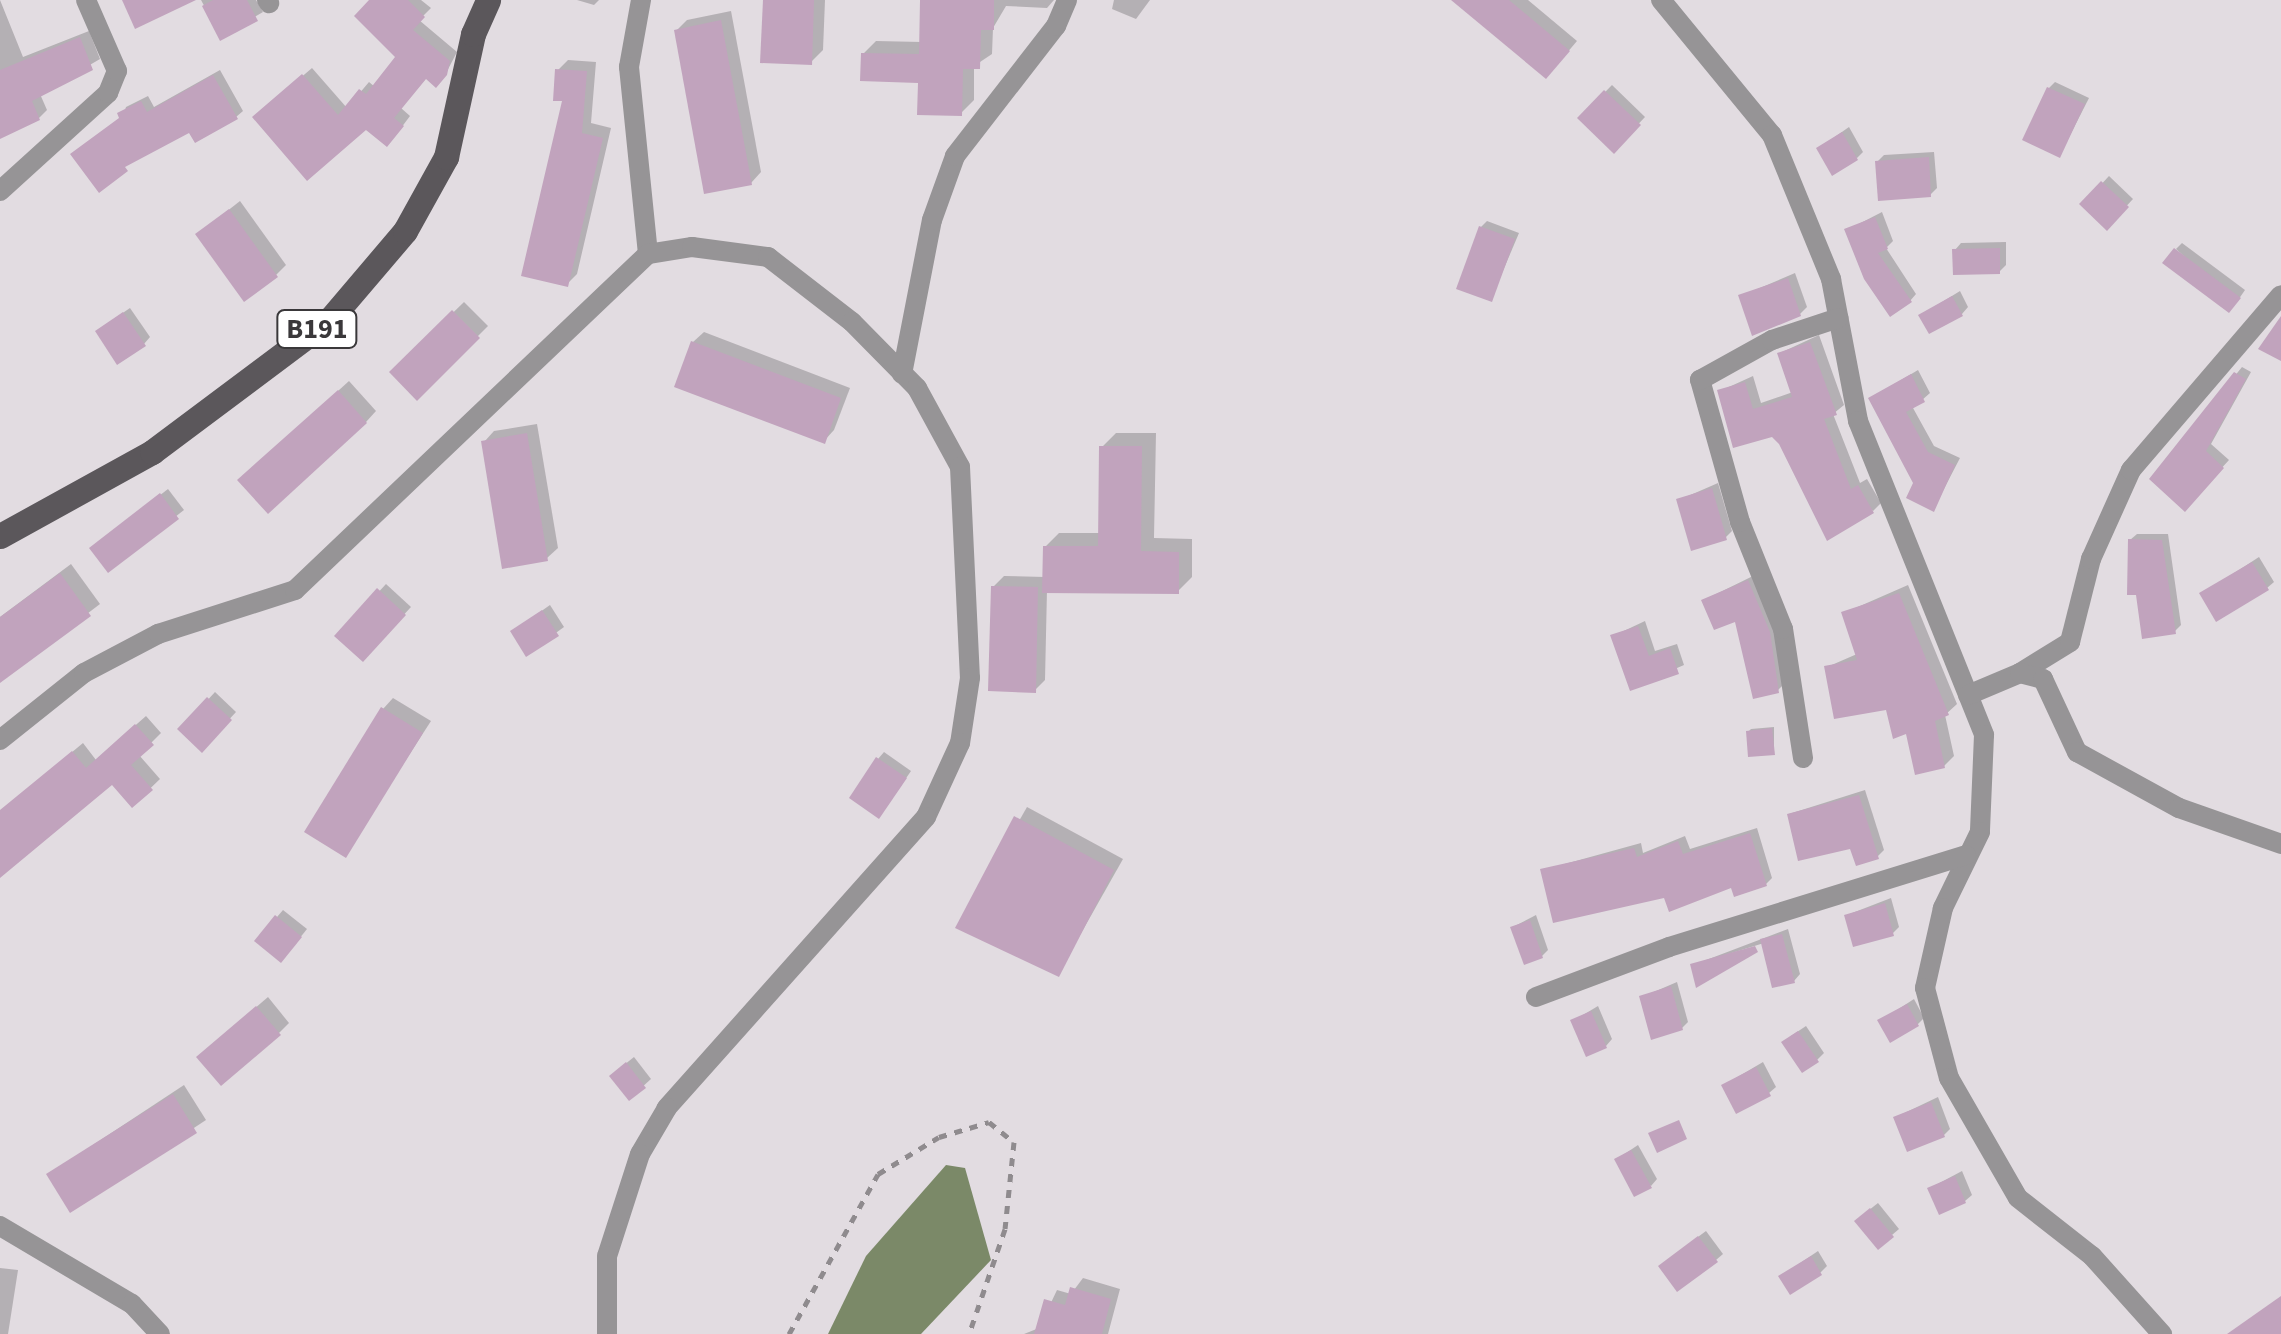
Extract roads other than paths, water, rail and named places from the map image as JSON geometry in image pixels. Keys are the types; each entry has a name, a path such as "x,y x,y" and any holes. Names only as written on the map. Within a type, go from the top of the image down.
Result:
{"main road":[{"name":"B191","path":"0,536 152,452 331,318 405,231 446,157 473,34 488,0"}],"street":[{"path":"0,191 108,92 117,71 86,0"},
{"path":"642,0 628,67 648,254"},
{"path":"902,374 932,220 955,156 1056,26 1068,0"},
{"path":"1662,0 1772,135 1831,279 1858,421 1984,735 1980,832 1943,908 1925,988 1949,1078 2018,1198 2092,1256 2162,1334"},
{"path":"0,740 84,673 158,634 295,590 648,254 692,247 768,257 852,322 902,374 960,467 970,678 960,744 926,817 668,1108 640,1154 607,1256 607,1334"},
{"path":"1968,695 2020,674 2070,642 2092,559 2130,470 2281,294"},
{"path":"1803,758 1784,629 1740,522 1700,380 1772,340 1838,318"},
{"path":"2020,674 2043,679 2078,752 2179,808 2281,844"},
{"path":"1536,998 1669,947 1966,855"},
{"path":"0,1226 132,1304 160,1334"}]}
